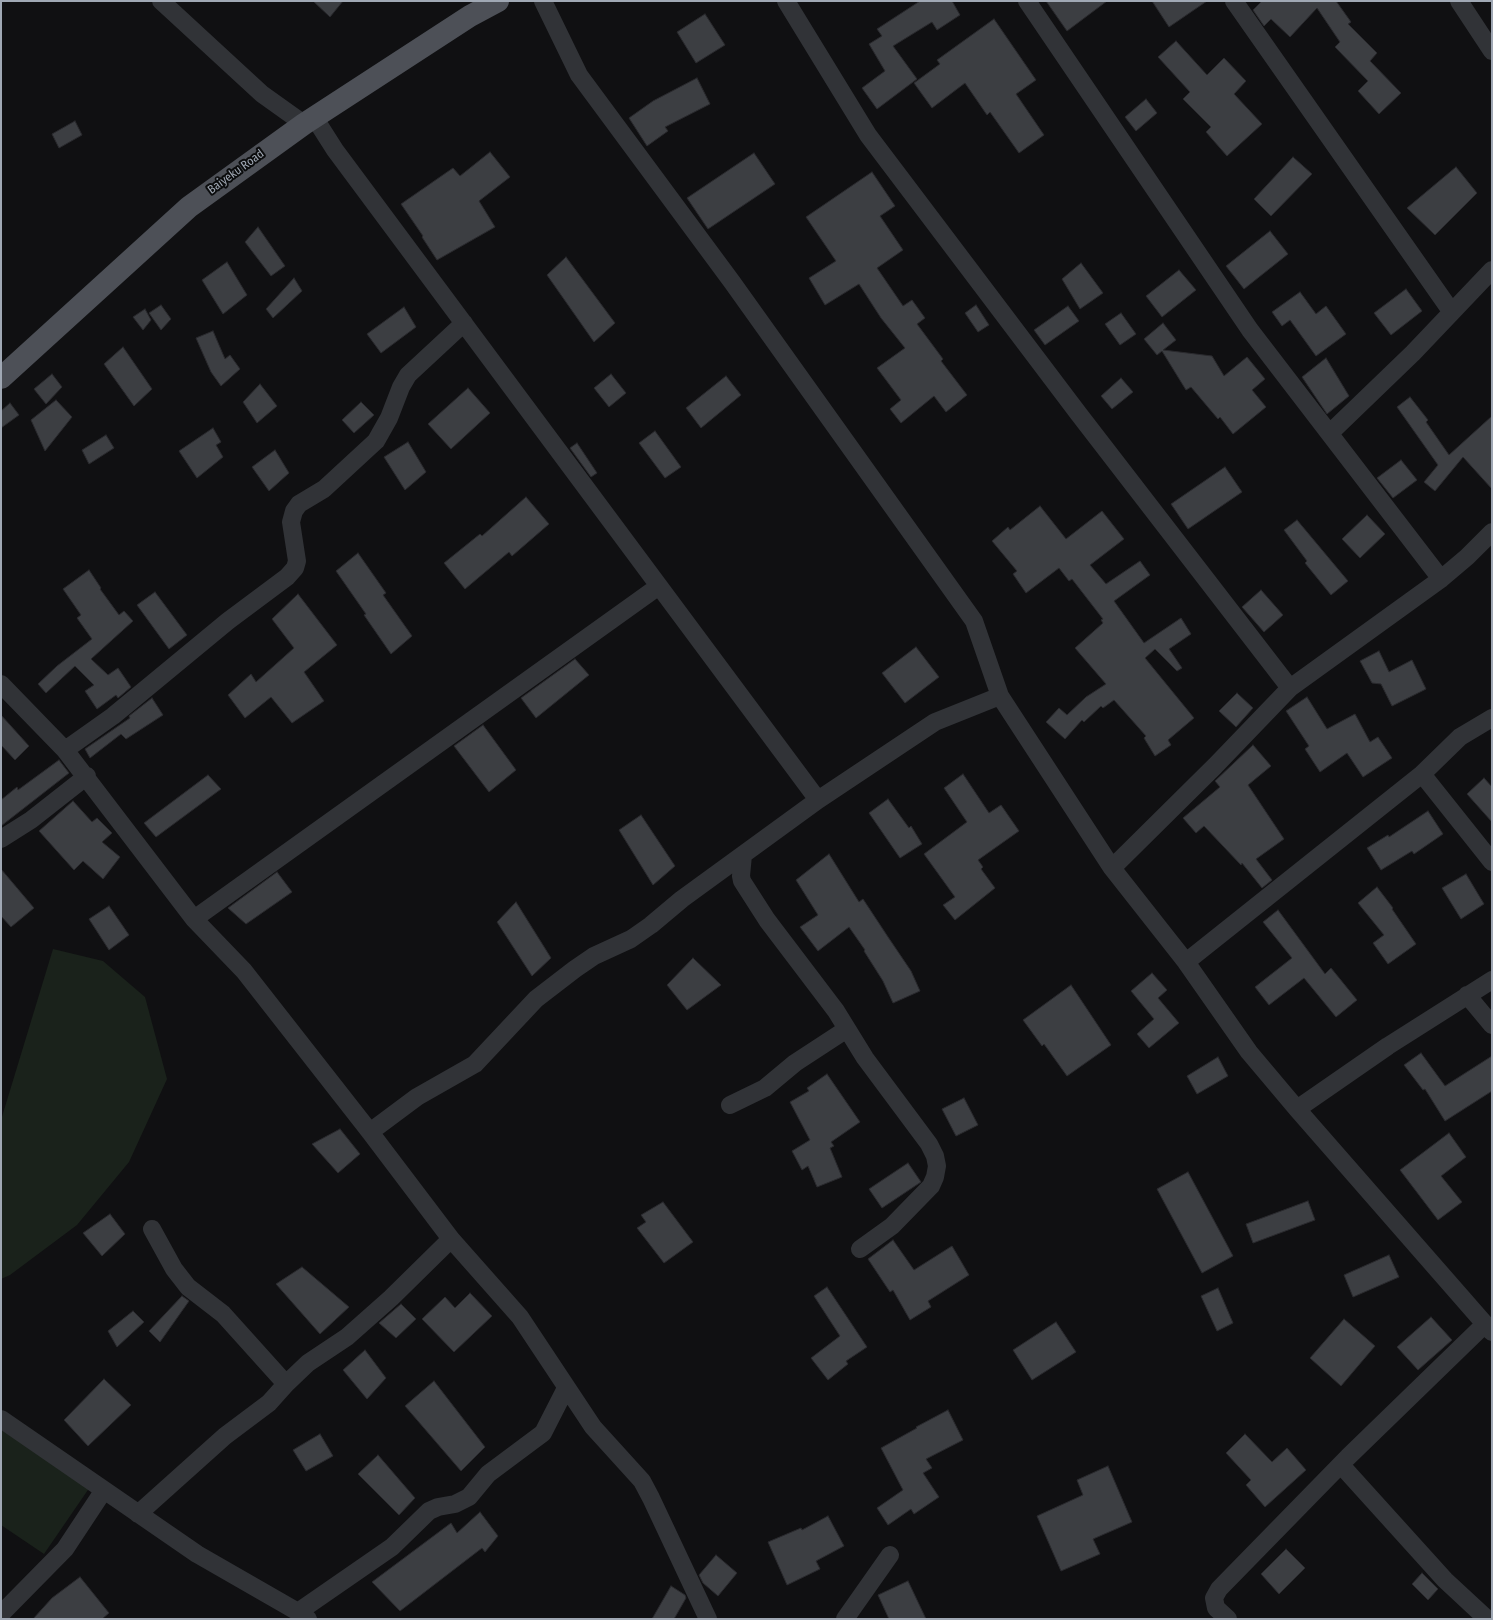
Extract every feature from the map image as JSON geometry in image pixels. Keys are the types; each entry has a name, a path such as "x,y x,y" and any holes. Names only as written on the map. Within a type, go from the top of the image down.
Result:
{"main road":[{"name":"Baiyeku Road","path":"1,378 189,207 309,120 470,16 498,1"}],"street":[{"path":"161,1 262,94 309,120 335,150 818,800"},
{"path":"543,1 579,75 732,282 974,621 1000,696 1112,868 1186,962 1249,1052 1489,1328 1341,1465 1219,1589 1214,1598 1216,1608 1228,1619"},
{"path":"786,1 868,135 1078,413 1290,688"},
{"path":"1027,1 1250,330 1441,578"},
{"path":"1234,1 1451,311"},
{"path":"1459,1 1492,51"},
{"path":"1330,433 1413,354 1451,311 1492,270"},
{"path":"65,750 113,716 213,633 287,577 295,568 297,561 291,522 294,511 299,504 317,495 376,441 389,418 401,386 408,375 464,323"},
{"path":"1112,868 1290,688 1441,578 1491,536"},
{"path":"194,919 659,586"},
{"path":"1,684 65,750 87,776 194,919 244,971 451,1239 520,1317 593,1426 642,1481 708,1619"},
{"path":"370,1132 417,1097 475,1064 536,999 575,969 594,956 631,939 682,899 818,800 936,722 1000,696"},
{"path":"1186,962 1422,774 1460,737 1492,718"},
{"path":"1422,774 1492,862"},
{"path":"1,839 31,820 87,776"},
{"path":"743,855 742,881 767,920 836,1011 865,1058 929,1144 935,1156 937,1166 932,1186 892,1226 860,1249"},
{"path":"1297,1109 1388,1046 1492,980"},
{"path":"1467,995 1492,1025"},
{"path":"730,1105 765,1088 795,1063 847,1029"},
{"path":"152,1230 174,1269 188,1287 223,1314 286,1384"},
{"path":"138,1514 225,1436 269,1403 308,1363 347,1338 451,1239"},
{"path":"1,1419 197,1554 303,1615 392,1547 429,1511 438,1507 456,1504 469,1497 488,1474 543,1433 566,1388"},
{"path":"1341,1465 1445,1580 1487,1619"},
{"path":"1,1614 65,1548 104,1490"},
{"path":"845,1619 890,1555"}],"shaded area":[{"path":"53,949 103,961 145,997 167,1079 129,1162 77,1225 10,1275 1,1279 1,1120"},
{"path":"1,1424 92,1484 44,1554 1,1525"}],"building":[{"path":"313,1 343,1 330,17"},
{"path":"920,1 952,1 960,15 937,30 932,22 893,46 917,79 877,109 862,88 885,71 869,44 882,36 877,29"},
{"path":"1046,1 1107,1 1067,31"},
{"path":"1152,1 1207,1 1169,27"},
{"path":"1262,1 1336,1 1351,22 1348,24 1377,53 1370,61 1401,93 1379,114 1358,91 1368,81 1335,47 1340,42 1317,8 1290,37 1271,19 1264,26 1253,10"},
{"path":"705,14 725,45 696,63 677,32"},
{"path":"994,19 1036,80 1016,94 1044,135 1019,153 990,112 987,115 965,83 932,108 914,83 940,64 937,60"},
{"path":"1176,41 1207,75 1224,58 1246,81 1234,94 1262,124 1227,156 1206,132 1211,127 1183,99 1190,92 1158,57"},
{"path":"697,78 710,104 665,127 668,131 647,146 629,118 653,101"},
{"path":"1146,99 1157,113 1136,131 1125,117"},
{"path":"75,121 82,135 59,148 52,134"},
{"path":"490,152 510,177 479,201 495,227 437,260 401,204 453,168 460,176"},
{"path":"754,153 775,184 708,229 687,198"},
{"path":"1293,157 1312,174 1271,216 1254,199"},
{"path":"1456,167 1477,193 1435,235 1407,208"},
{"path":"872,172 895,206 880,216 903,250 877,268 903,306 912,300 925,318 917,324 943,359 941,361 967,395 946,412 934,396 901,423 890,409 901,400 877,368 905,348 881,318 859,284 825,305 809,278 836,261 806,217"},
{"path":"258,227 285,266 271,276 245,242"},
{"path":"1270,231 1288,254 1244,289 1226,266"},
{"path":"566,257 615,323 594,342 547,275"},
{"path":"227,262 247,295 223,314 202,280"},
{"path":"1081,263 1103,293 1080,309 1062,279"},
{"path":"1179,270 1196,290 1162,317 1146,296"},
{"path":"294,278 302,291 273,318 266,309"},
{"path":"1406,289 1422,311 1391,335 1374,313"},
{"path":"1300,292 1316,314 1326,306 1346,334 1316,356 1290,320 1282,326 1272,312"},
{"path":"161,305 171,319 161,330 149,313"},
{"path":"976,305 989,325 978,332 965,313"},
{"path":"1068,306 1079,321 1045,345 1034,330"},
{"path":"404,307 416,327 381,353 367,334"},
{"path":"145,309 151,320 143,330 133,317"},
{"path":"1121,313 1136,334 1120,345 1105,324"},
{"path":"1163,323 1176,340 1163,350 1212,356 1224,376 1247,357 1265,379 1252,390 1266,407 1233,434 1220,417 1218,419 1191,387 1186,390 1162,351 1157,355 1144,339"},
{"path":"213,331 225,359 230,355 240,369 221,386 211,372 196,338"},
{"path":"123,347 152,389 134,406 104,364"},
{"path":"1326,358 1349,396 1327,414 1302,377"},
{"path":"52,374 62,387 46,404 34,389"},
{"path":"611,374 626,393 609,407 594,388"},
{"path":"726,376 741,395 701,428 686,408"},
{"path":"1121,378 1133,392 1112,409 1101,396"},
{"path":"260,384 277,406 257,423 243,402"},
{"path":"468,388 490,413 451,449 428,424"},
{"path":"1410,397 1428,420 1426,422 1449,455 1492,416 1492,489 1463,457 1435,491 1424,482 1438,465 1397,407"},
{"path":"56,400 72,417 45,451 31,420"},
{"path":"361,402 374,415 354,433 342,420"},
{"path":"10,403 19,415 1,428 1,411"},
{"path":"213,428 221,442 216,445 223,457 197,478 179,451"},
{"path":"655,431 681,467 665,478 639,443"},
{"path":"106,435 114,448 89,464 82,450"},
{"path":"408,442 426,472 405,490 384,457"},
{"path":"577,443 597,473 591,477 570,448"},
{"path":"275,450 289,473 269,491 252,467"},
{"path":"1401,460 1417,480 1393,498 1377,478"},
{"path":"1225,467 1242,492 1188,529 1171,504"},
{"path":"526,497 549,524 512,556 509,552 465,589 444,563 480,534 482,536"},
{"path":"1040,506 1066,539 1102,511 1124,539 1090,565 1106,584 1140,561 1150,575 1114,601 1144,643 1181,618 1191,634 1169,649 1182,668 1177,671 1155,649 1145,658 1194,718 1168,740 1171,745 1155,756 1144,738 1146,736 1114,700 1103,708 1101,706 1084,722 1082,720 1065,739 1046,722 1059,708 1067,715 1086,697 1106,684 1075,648 1103,623 1101,620 1103,619 1072,579 1069,581 1059,568 1026,593 1013,574 1017,571 992,541 1008,527 1010,530"},
{"path":"1367,515 1385,534 1360,558 1342,539"},
{"path":"1297,520 1348,581 1331,595 1305,563 1307,561 1284,530"},
{"path":"358,553 386,593 383,595 412,636 391,654 336,571"},
{"path":"89,570 119,615 124,611 133,621 91,659 108,675 118,668 131,687 118,698 116,695 97,709 85,691 94,685 75,666 46,693 38,684 57,666 92,639 77,618 81,615 63,589"},
{"path":"1261,590 1283,615 1264,632 1242,607"},
{"path":"155,592 187,635 169,649 137,605"},
{"path":"298,594 337,645 304,672 324,701 292,723 271,697 245,718 228,695 251,674 256,682 294,648 272,619"},
{"path":"916,647 939,677 905,703 882,673"},
{"path":"1379,651 1389,672 1412,660 1426,689 1392,706 1381,684 1372,683 1360,661"},
{"path":"575,659 589,675 536,718 521,698"},
{"path":"1237,693 1253,708 1236,727 1219,711"},
{"path":"1307,697 1327,729 1355,714 1370,742 1378,737 1392,758 1363,777 1347,753 1320,772 1305,749 1309,746 1286,711"},
{"path":"152,698 163,715 126,739 121,734 90,758 85,749 130,718 129,716"},
{"path":"1,715 29,746 15,760 1,745"},
{"path":"483,725 516,770 489,792 454,746"},
{"path":"1253,745 1271,766 1248,785 1284,839 1256,859 1272,880 1262,888 1242,863 1241,865 1204,826 1196,833 1183,818 1220,787 1215,781"},
{"path":"59,760 69,773 1,826 1,800 17,787 18,790"},
{"path":"963,774 989,813 1001,805 1019,831 978,860 983,867 981,869 995,888 955,920 943,905 955,897 924,854 967,822 944,788"},
{"path":"208,775 221,789 156,837 144,823"},
{"path":"1484,778 1492,787 1492,822 1467,794"},
{"path":"888,799 909,828 911,826 922,844 900,858 869,813"},
{"path":"73,801 92,822 97,818 112,833 102,842 120,857 103,879 83,861 74,870 39,831"},
{"path":"1428,811 1443,834 1414,854 1412,851 1381,870 1367,848 1388,835 1389,837"},
{"path":"641,815 675,866 653,885 619,830"},
{"path":"829,854 859,902 863,899 911,971 920,991 893,1003 883,981 849,927 818,951 800,927 818,915 796,880"},
{"path":"1,869 34,908 11,927 1,916"},
{"path":"277,872 292,892 246,924 228,908"},
{"path":"1466,874 1484,904 1461,919 1442,888"},
{"path":"1377,887 1416,944 1388,964 1373,943 1384,935 1358,903"},
{"path":"516,902 551,958 532,976 497,922"},
{"path":"109,906 129,935 109,950 89,919"},
{"path":"1278,910 1325,974 1331,968 1357,1000 1336,1017 1304,978 1269,1005 1255,987 1292,958 1263,922"},
{"path":"693,958 721,985 687,1010 667,985"},
{"path":"1152,973 1167,990 1158,998 1179,1023 1149,1048 1137,1034 1154,1019 1131,991"},
{"path":"1071,985 1111,1045 1067,1076 1044,1044 1042,1046 1023,1020"},
{"path":"1421,1053 1445,1086 1492,1056 1492,1091 1445,1121 1425,1089 1423,1090 1404,1065"},
{"path":"1218,1057 1228,1076 1197,1094 1187,1076"},
{"path":"827,1074 860,1122 831,1142 834,1146 830,1148 842,1177 817,1187 808,1166 802,1170 792,1151 810,1140 790,1102 809,1091 807,1088"},
{"path":"964,1098 978,1125 956,1136 942,1109"},
{"path":"340,1129 360,1154 338,1173 312,1144"},
{"path":"1449,1133 1466,1157 1441,1176 1462,1202 1438,1220 1400,1170"},
{"path":"908,1163 921,1182 882,1208 869,1189"},
{"path":"1188,1172 1233,1256 1202,1273 1157,1189"},
{"path":"1308,1201 1315,1220 1253,1243 1246,1224"},
{"path":"663,1202 693,1242 664,1263 637,1228 646,1222 641,1215"},
{"path":"110,1214 125,1234 102,1256 83,1233"},
{"path":"893,1240 914,1270 952,1246 969,1275 928,1301 931,1307 910,1320 893,1290 890,1292 868,1259"},
{"path":"1389,1255 1399,1277 1353,1297 1344,1275"},
{"path":"302,1267 349,1307 320,1334 276,1284"},
{"path":"827,1287 867,1347 846,1361 848,1364 828,1380 811,1358 840,1336 814,1296"},
{"path":"1218,1288 1233,1323 1217,1331 1201,1296"},
{"path":"470,1293 492,1316 454,1352 422,1319 445,1297 455,1308"},
{"path":"182,1296 189,1301 160,1342 149,1331"},
{"path":"401,1304 416,1319 396,1338 379,1323"},
{"path":"133,1311 144,1322 117,1347 108,1331"},
{"path":"1431,1317 1452,1340 1418,1370 1397,1347"},
{"path":"1344,1319 1375,1346 1341,1386 1310,1358"},
{"path":"1056,1322 1076,1352 1032,1380 1013,1350"},
{"path":"365,1350 386,1378 367,1399 343,1370"},
{"path":"104,1379 131,1405 88,1446 64,1420"},
{"path":"434,1381 485,1447 461,1471 405,1406"},
{"path":"948,1410 963,1440 926,1459 932,1468 923,1473 939,1497 914,1514 911,1509 888,1525 877,1508 903,1490 881,1448"},
{"path":"320,1434 333,1456 306,1471 293,1450"},
{"path":"1245,1434 1272,1462 1287,1448 1306,1470 1265,1507 1246,1485 1251,1480 1226,1453"},
{"path":"378,1455 415,1498 399,1515 358,1474"},
{"path":"1108,1466 1132,1522 1093,1539 1100,1554 1061,1571 1037,1516 1083,1495 1077,1480"},
{"path":"480,1512 498,1536 485,1552 482,1548 400,1611 372,1582 451,1523 457,1533"},
{"path":"828,1516 844,1546 816,1561 820,1569 787,1585 768,1542 801,1528 802,1530"},
{"path":"1286,1549 1305,1568 1279,1594 1261,1574"},
{"path":"716,1555 737,1573 718,1596 703,1583 699,1575"},
{"path":"1422,1573 1438,1589 1428,1600 1412,1584"},
{"path":"80,1577 109,1613 102,1619 33,1619 52,1598"},
{"path":"908,1581 926,1619 889,1619 878,1595"},
{"path":"671,1586 685,1595 686,1598 674,1619 652,1619"}]}
